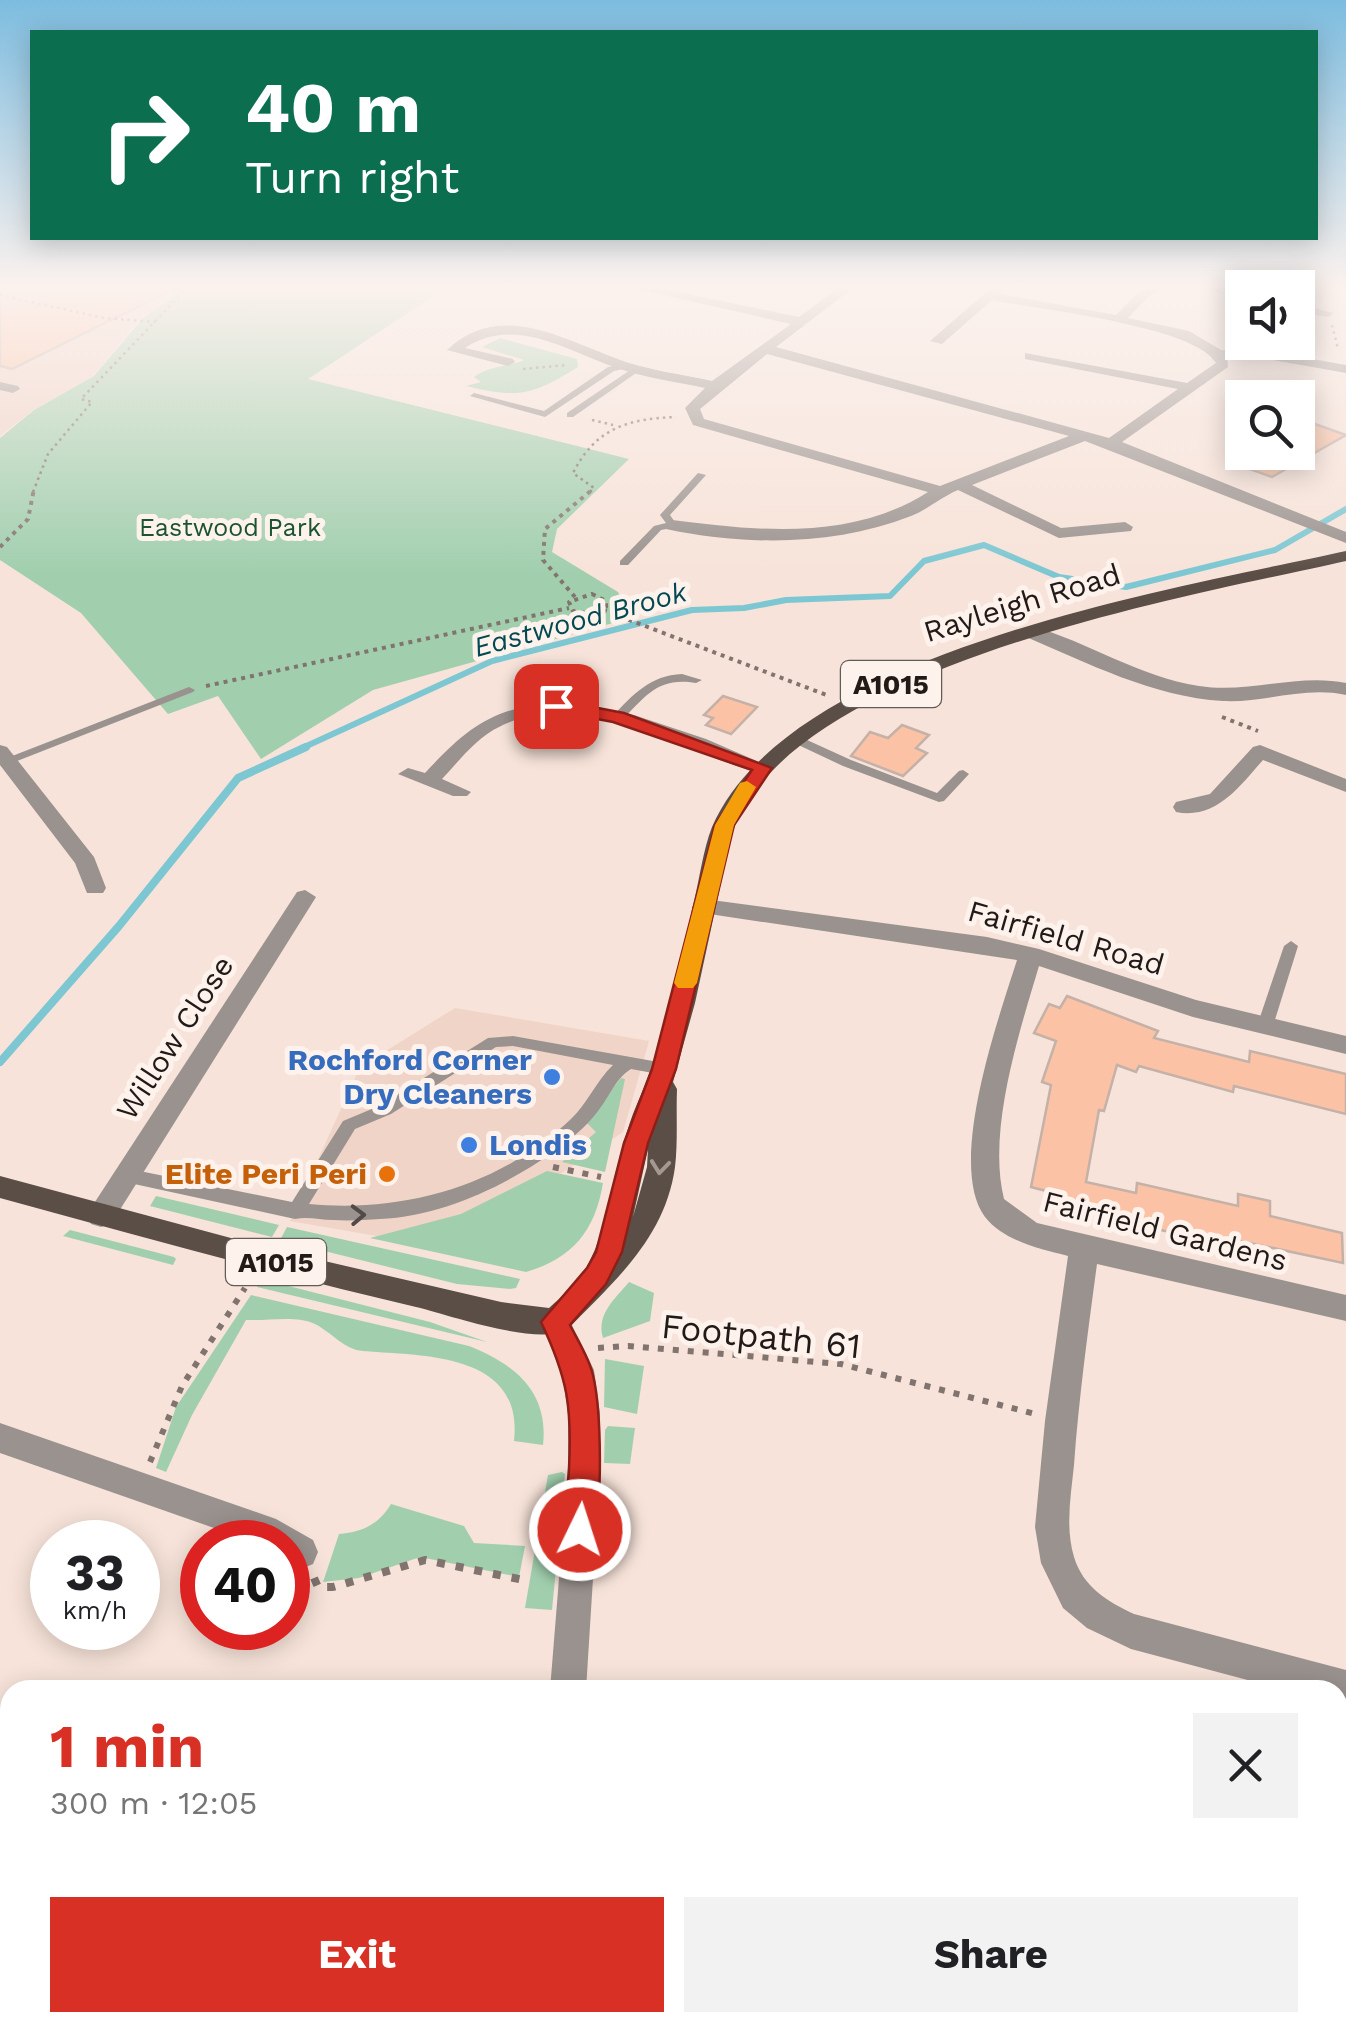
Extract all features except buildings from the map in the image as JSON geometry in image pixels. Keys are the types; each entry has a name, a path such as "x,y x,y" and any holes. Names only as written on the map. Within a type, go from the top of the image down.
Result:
{"main road":[{"name":"Rayleigh Road","path":"562,1337 597,1276 631,1245 652,1205 661,1167 664,1069 724,825 763,768 796,739 851,704 910,676 1031,632 1122,606 1346,556"},
{"name":"A1015","path":"0,1186 101,1216 501,1315 562,1337"}],"street":[{"path":"700,383 714,386"},
{"path":"719,383 692,408 698,422 949,487 1059,532 1126,528"},
{"path":"889,383 1111,443 1346,538"},
{"path":"1162,383 1188,387"},
{"path":"1111,443 1196,383"},
{"path":"672,524 758,536 841,531 908,512 949,487 1083,436"},
{"path":"1031,632 1190,692 1248,695 1320,684 1346,689"},
{"path":"460,792 418,777 509,715 556,706 618,717 763,768"},
{"path":"1184,808 1217,799 1260,751 1346,786"},
{"path":"2,758 86,862 95,888"},
{"name":"Willow Close","path":"101,1216 305,897"},
{"name":"Fairfield Road","path":"704,907 916,933 1030,955 1155,996 1346,1045"},
{"name":"Fairfield Gardens","path":"1030,955 1006,1028 986,1184 992,1203 1008,1222 1030,1233 1084,1248 1346,1308"},
{"path":"1084,1248 1061,1420 1052,1526 1058,1563 1074,1596 1099,1616 1132,1631 1316,1680"},
{"path":"562,1337 582,1391 584,1468 569,1680"},
{"path":"0,1438 234,1520"}],"lane":[{"path":"474,396 545,414 590,383"},
{"path":"570,415 605,383"},
{"path":"624,563 658,528 672,524 665,515 701,474"},
{"path":"618,717 658,680 672,676 696,680"},
{"path":"2,758 189,690"},
{"path":"796,739 939,798 963,774"},
{"path":"1264,1026 1291,946"},
{"path":"295,1212 349,1125 385,1110 493,1042 512,1041 664,1069"},
{"path":"125,1175 295,1212 336,1216 390,1213 491,1181 560,1138 594,1106 611,1074 629,1063"}],"path":[{"path":"0,546 28,519 32,482 55,442 92,402 81,399 97,383"},
{"path":"575,597 543,560 545,529 594,488 574,473 584,450 613,425 641,417 696,416"},
{"path":"570,608 568,602 586,594 603,598 608,604 603,610"},
{"path":"189,690 570,608 585,614 603,610 851,704"},
{"path":"550,1166 609,1178"},
{"path":"137,1487 182,1386 245,1288"},
{"name":"Footpath 61","path":"562,1337 841,1364 1061,1420"},
{"path":"310,1571 318,1587 362,1581 425,1560 524,1580"}],"shaded area":[{"path":"0,383 82,383 33,410 0,436"},
{"path":"455,1008 649,1041 623,1132 511,1207 394,1239 290,1221 360,1067"}],"green space":[{"name":"Eastwood Park","path":"82,383 323,383 629,459 557,529 552,552 618,592 628,613 613,623 373,690 261,759 218,696 168,714 81,613 0,560 0,438 34,410"},
{"path":"478,383 551,383 513,393 466,386"},
{"path":"621,1078 625,1079 605,1172 562,1162 596,1132 586,1122"},
{"path":"547,1171 603,1183 588,1229 569,1250 542,1266 526,1272 370,1238 461,1214"},
{"path":"156,1196 279,1225 272,1237 150,1206"},
{"path":"287,1227 520,1279 516,1288 510,1289 457,1284 280,1240"},
{"path":"70,1230 176,1259 173,1265 63,1236"},
{"path":"261,1279 430,1322 487,1342 257,1287"},
{"path":"629,1282 654,1293 650,1321 603,1338 604,1314"},
{"path":"251,1295 485,1353 514,1371 534,1395 540,1409 543,1445 514,1441 513,1412 503,1390 486,1375 464,1364 356,1350 308,1321 246,1320 192,1415 166,1472 156,1468 176,1407"},
{"path":"605,1359 644,1366 637,1414 604,1407"},
{"path":"608,1426 635,1428 630,1464 604,1463"},
{"path":"565,1474 552,1610 525,1608 548,1475"},
{"path":"391,1504 464,1526 474,1543 525,1546 519,1577 420,1557 359,1578 323,1582 339,1534 370,1526"}],"waterway":[{"name":"Eastwood Brook","path":"300,749 492,661 692,610 744,608 786,600 890,596 924,561 984,545 1059,577 1126,587 1275,550 1346,509"},
{"name":"Eastwood Brook","path":"0,1062 119,926 238,778 306,747"}],"slow traffic":[{"path":"686,983 724,825 747,787"}],"place":[{"name":"Rochford Corner Dry Cleaners","path":"552,1077"},
{"name":"Londis","path":"469,1145"},
{"name":"Elite Peri Peri","path":"387,1174"}],"route":[{"path":"556,706 618,717 763,768 724,825 664,1069 636,1143 609,1252 597,1276 555,1322 578,1370 582,1391 584,1468 580,1530"}]}
